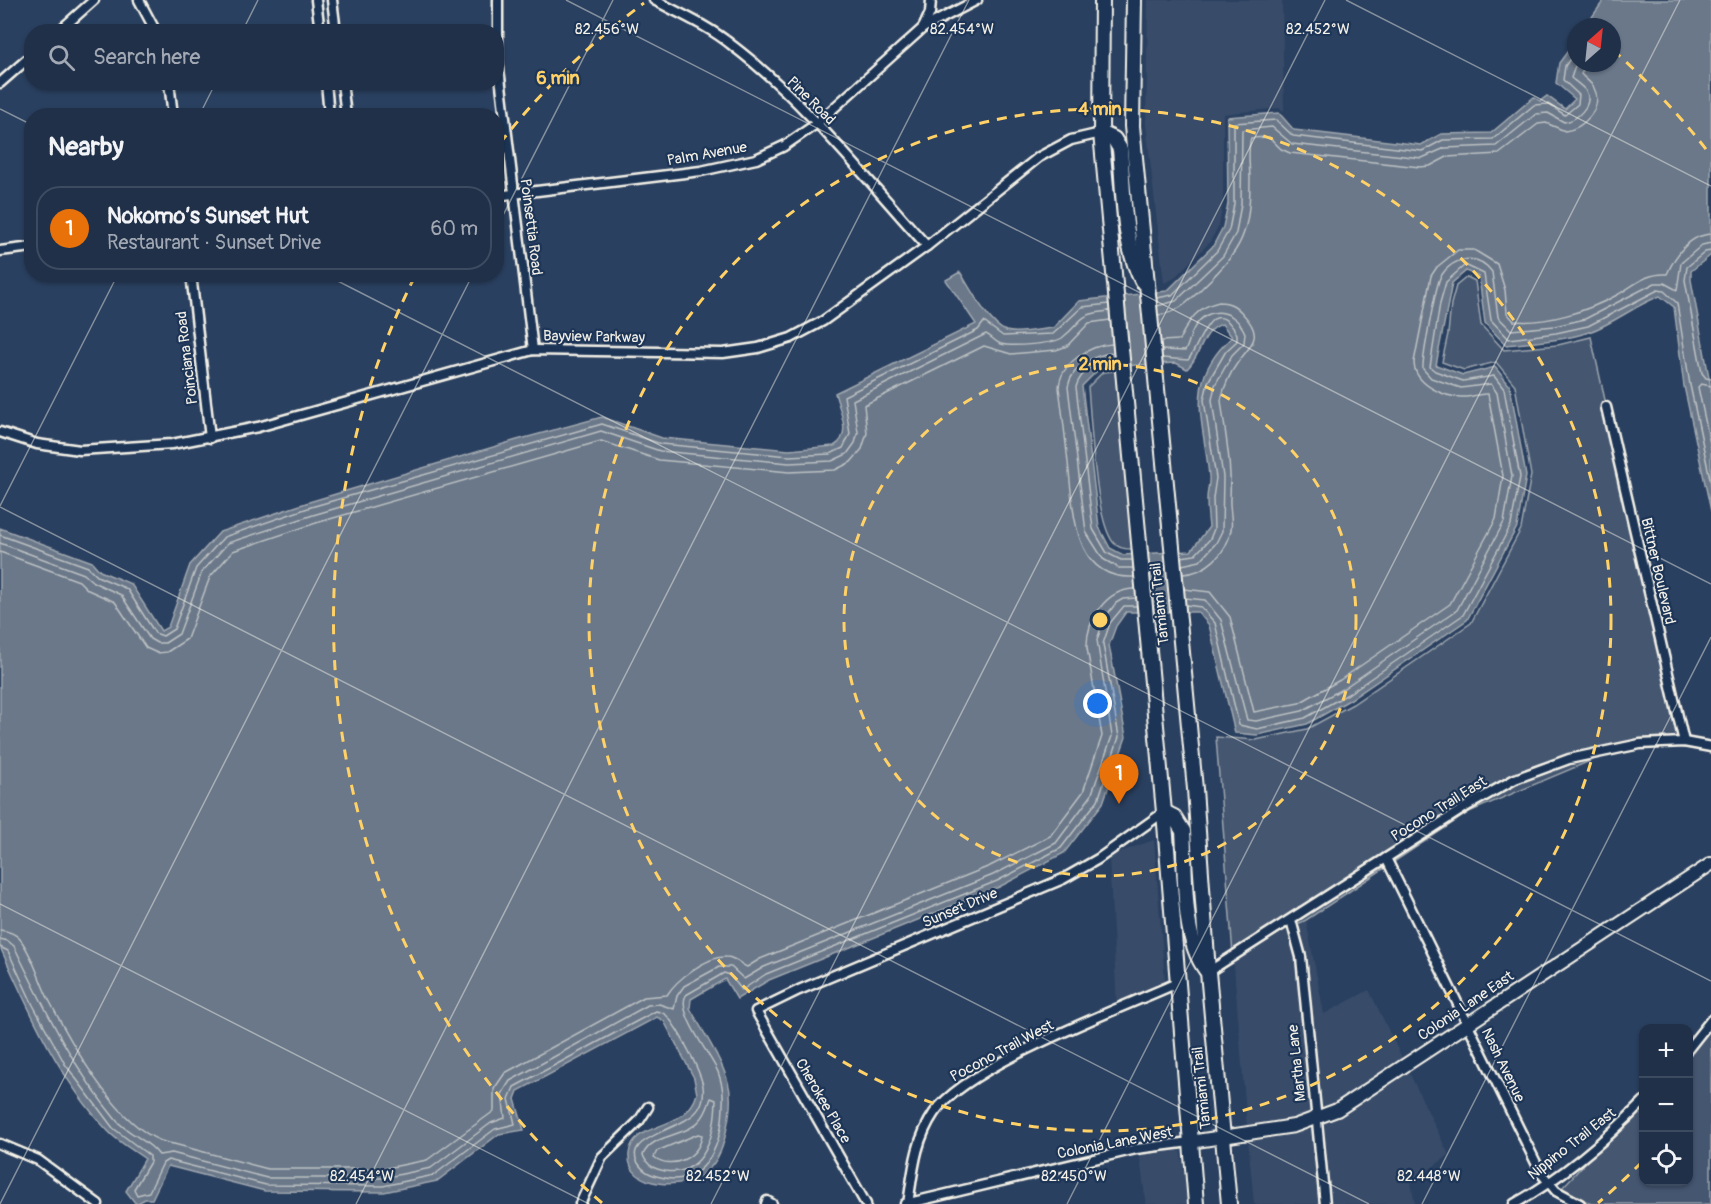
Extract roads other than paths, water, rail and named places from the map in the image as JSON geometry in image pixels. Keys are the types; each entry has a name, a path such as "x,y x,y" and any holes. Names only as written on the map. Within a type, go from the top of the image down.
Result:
{"main road":[{"name":"Tamiami Trail","path":"1102,0 1101,133 1164,812 1196,1204"},
{"name":"Tamiami Trail","path":"1134,0 1132,126 1195,789 1208,972 1229,1204"},
{"path":"1101,133 1114,139 1120,149 1130,245 1134,264 1147,291"},
{"path":"1164,812 1174,817 1183,831 1190,932 1195,952 1208,972"}],"street":[{"path":"67,24 94,0"},
{"path":"139,0 152,24"},
{"path":"316,0 319,24"},
{"path":"332,0 335,24"},
{"name":"Poinsettia Road","path":"498,0 498,24"},
{"name":"Pine Road","path":"654,0 732,44 816,124 927,246"},
{"path":"923,28 930,12 931,0"},
{"name":"Palm Avenue","path":"504,195 731,166 772,152 816,124 923,28 977,0"},
{"path":"0,83 24,62"},
{"path":"170,90 172,108"},
{"path":"327,90 328,108"},
{"path":"343,90 345,108"},
{"name":"Poinsettia Road","path":"501,90 503,108"},
{"name":"Poinsettia Road","path":"504,114 533,350"},
{"name":"Bayview Parkway","path":"0,432 37,444 80,450 118,450 210,438 533,350 723,353 758,348 791,338 823,321 927,246 1039,157 1071,140 1101,133"},
{"path":"0,251 24,248"},
{"name":"Poinciana Road","path":"192,282 210,438"},
{"name":"Bittner Boulevard","path":"1606,406 1684,742"},
{"name":"Pocono Trail East","path":"1208,972 1485,795 1533,771 1569,759 1621,747 1658,742 1684,742 1711,747"},
{"name":"Sunset Drive","path":"756,1011 799,990 1063,879 1098,859 1164,812"},
{"name":"Nash Avenue","path":"1386,858 1547,1184"},
{"name":"Colonia Lane East","path":"1190,1142 1294,1126 1317,1119 1356,1099 1467,1023 1711,864"},
{"name":"Martha Lane","path":"1291,920 1301,957 1325,1204"},
{"name":"Pocono Trail West","path":"907,1204 918,1143 934,1113 952,1093 1032,1047 1178,983"},
{"name":"Cherokee Place","path":"756,1011 866,1204"},
{"path":"1693,1043 1711,1020"},
{"name":"Nippino Trail East","path":"1514,1204 1547,1184 1607,1137 1639,1106"},
{"path":"580,1204 602,1156 639,1121 648,1107"},
{"name":"Colonia Lane West","path":"907,1204 1136,1149 1190,1142"},
{"path":"0,1144 38,1160 96,1203"},
{"path":"1547,1184 1580,1204"},
{"path":"766,1204 767,1202 772,1204"}],"water":[{"path":"1604,0 1711,0 1711,255 1691,271 1691,280 1711,388 1711,511 1684,386 1674,307 1660,296 1589,332 1559,339 1506,345 1485,323 1479,277 1466,271 1452,283 1436,365 1463,375 1495,367 1510,386 1526,476 1517,527 1467,620 1351,699 1307,724 1257,735 1235,733 1209,625 1198,612 1126,612 1116,626 1109,645 1126,737 1103,803 1064,853 999,887 769,980 737,999 725,979 691,999 690,1008 721,1063 730,1093 729,1116 723,1145 715,1162 706,1172 686,1182 659,1183 637,1175 631,1166 629,1154 632,1143 649,1130 682,1115 691,1106 697,1094 694,1078 664,1021 657,1017 518,1091 515,1099 524,1130 499,1134 437,1181 384,1192 265,1191 168,1166 152,1199 145,1199 136,1204 126,1191 145,1159 112,1135 90,1111 46,1044 0,947 0,528 92,562 100,571 131,584 161,631 168,627 190,565 220,532 309,502 517,440 602,417 662,438 789,450 834,446 840,442 844,429 835,393 976,324 946,280 960,272 980,305 993,321 1011,332 1053,328 1079,301 1167,291 1213,246 1223,227 1228,204 1227,117 1279,113 1294,130 1421,145 1441,134 1491,133 1534,97 1540,101 1547,96 1565,109 1575,99 1556,83 1559,63 1567,52 1567,72 1621,72 1621,18 1591,18","holes":["1222,324 1232,337 1217,353 1207,369 1200,402 1209,479 1207,499 1209,527 1191,551 1123,555 1110,548 1099,527 1082,386 1101,367 1176,363 1187,369 1210,332"]}],"place":[{"name":"Nokomo’s Sunset Hut","path":"1119,804"}]}
